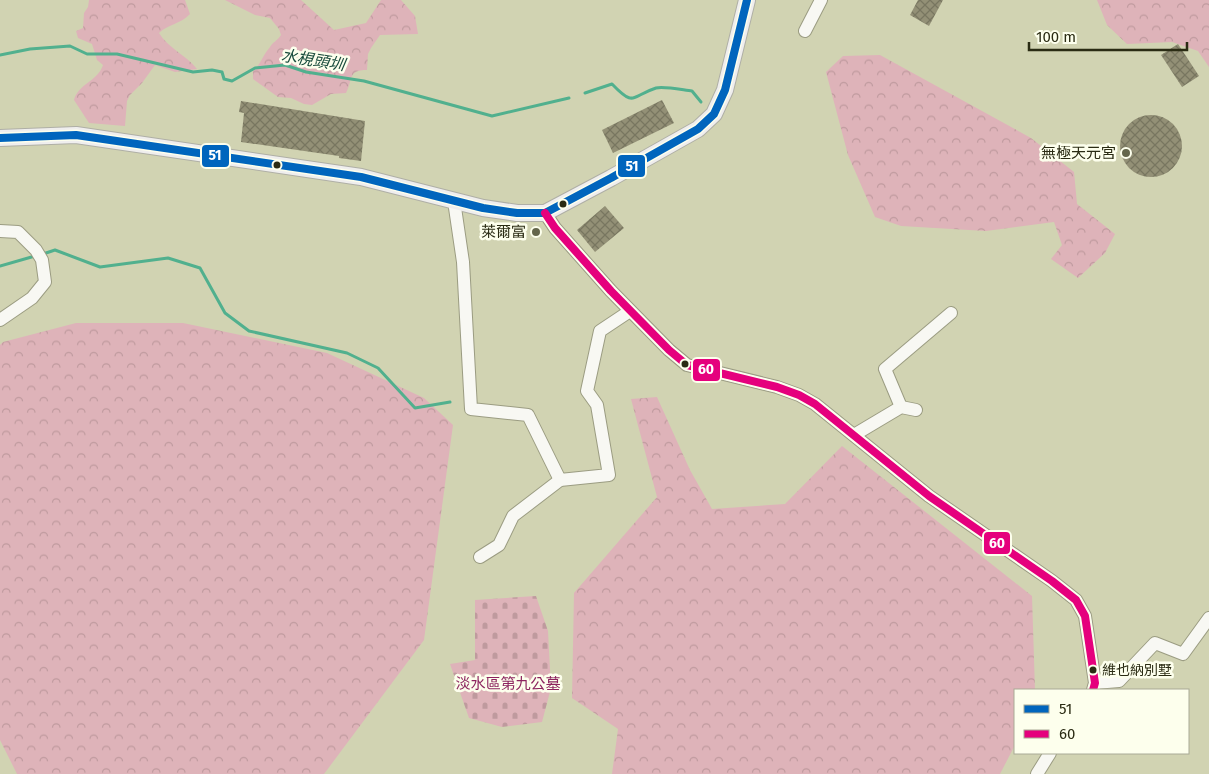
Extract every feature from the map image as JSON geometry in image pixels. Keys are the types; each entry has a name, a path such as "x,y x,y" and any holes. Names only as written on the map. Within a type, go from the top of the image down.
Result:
{"main road":[{"path":"0,138 76,135 361,178 484,208 517,213 545,213 698,129 714,114 725,90 747,0"}],"street":[{"path":"804,31 821,0"},
{"path":"454,201 463,262 471,409 528,415 560,480"},
{"path":"545,213 555,228 630,311 668,350 687,365 751,380 799,395 815,404 929,496 1052,580 1076,600 1085,616 1094,687 1119,681 1155,643 1183,654 1209,618"},
{"path":"0,231 18,232 39,255 44,282 32,298 0,320"},
{"path":"480,557 499,546 513,516 560,480 609,475 597,405 587,392 600,331 630,311"},
{"path":"900,407 884,369 952,313"},
{"path":"854,435 900,407 916,410"},
{"path":"1037,774 1049,754"}],"green space":[{"path":"89,0 185,0 190,14 159,33 167,43 197,69 175,72 155,65 127,101 125,126 89,123 74,100 80,90 97,75 103,65 97,60 92,44 78,38 76,31 83,28 84,13 88,7"},
{"path":"225,0 301,0 334,30 366,23 381,0 401,0 415,16 418,34 380,35 368,54 367,70 361,70 353,74 346,93 331,94 312,105 304,104 291,98 278,97 253,79 253,71 271,45 281,35 279,29 270,18 255,15"},
{"path":"1097,0 1209,0 1209,67 1198,51 1172,42 1127,44 1107,25"},
{"path":"880,55 1031,138 1074,172 1077,204 1115,234 1105,253 1078,278 1051,259 1062,245 1054,222 986,231 901,226 875,217 848,155 826,72 843,56"},
{"path":"76,323 183,323 327,353 424,398 453,425 424,640 324,774 17,774 0,740 0,345 3,342"},
{"path":"657,397 690,470 712,509 785,504 842,446 1032,596 1035,689 1014,689 1014,747 1000,774 612,774 618,729 572,698 574,593 657,497 631,399"},
{"name":"淡水區第九公墓","path":"536,596 548,631 551,688 542,722 502,727 469,718 450,664 475,660 475,600"}],"building":[{"path":"918,0 943,0 929,26 910,15"},
{"path":"1178,44 1199,76 1182,87 1161,55"},
{"path":"662,100 674,123 613,153 602,130"},
{"path":"241,101 365,121 361,161 241,142 244,113 239,112"},
{"path":"1151,115 1163,117 1173,124 1180,134 1182,146 1180,158 1173,168 1163,175 1151,177 1139,175 1129,168 1122,158 1120,146 1122,134 1129,124 1139,117"},
{"path":"605,206 624,228 595,252 577,230"}],"waterway":[{"name":"水梘頭圳","path":"0,55 30,49 70,46 87,54 117,54 193,72 212,70 222,72 224,79 232,81 255,68 285,65 306,72 364,81 492,116 569,98"},
{"name":"水梘頭圳","path":"585,93 612,84 625,96 633,98 656,88 669,88 692,91 701,102"},
{"path":"43,254 55,250 100,267 168,258 200,268 225,313 249,331 347,353 378,368 415,408 450,402"},
{"path":"0,266 35,256"}],"transit line":[{"name":"51","path":"0,138 76,135 361,177 483,208 517,213 545,213 698,129 714,114 725,90 747,0"},
{"name":"60","path":"545,213 555,228 611,291 669,350 687,365 777,387 799,395 815,404 929,496 1052,581 1076,600 1085,616 1095,683 1093,689"}],"place":[{"name":"無極天元宮","path":"1126,153"},
{"name":"萊爾富","path":"536,232"},
{"name":"維也納別墅","path":"1093,670"}]}
